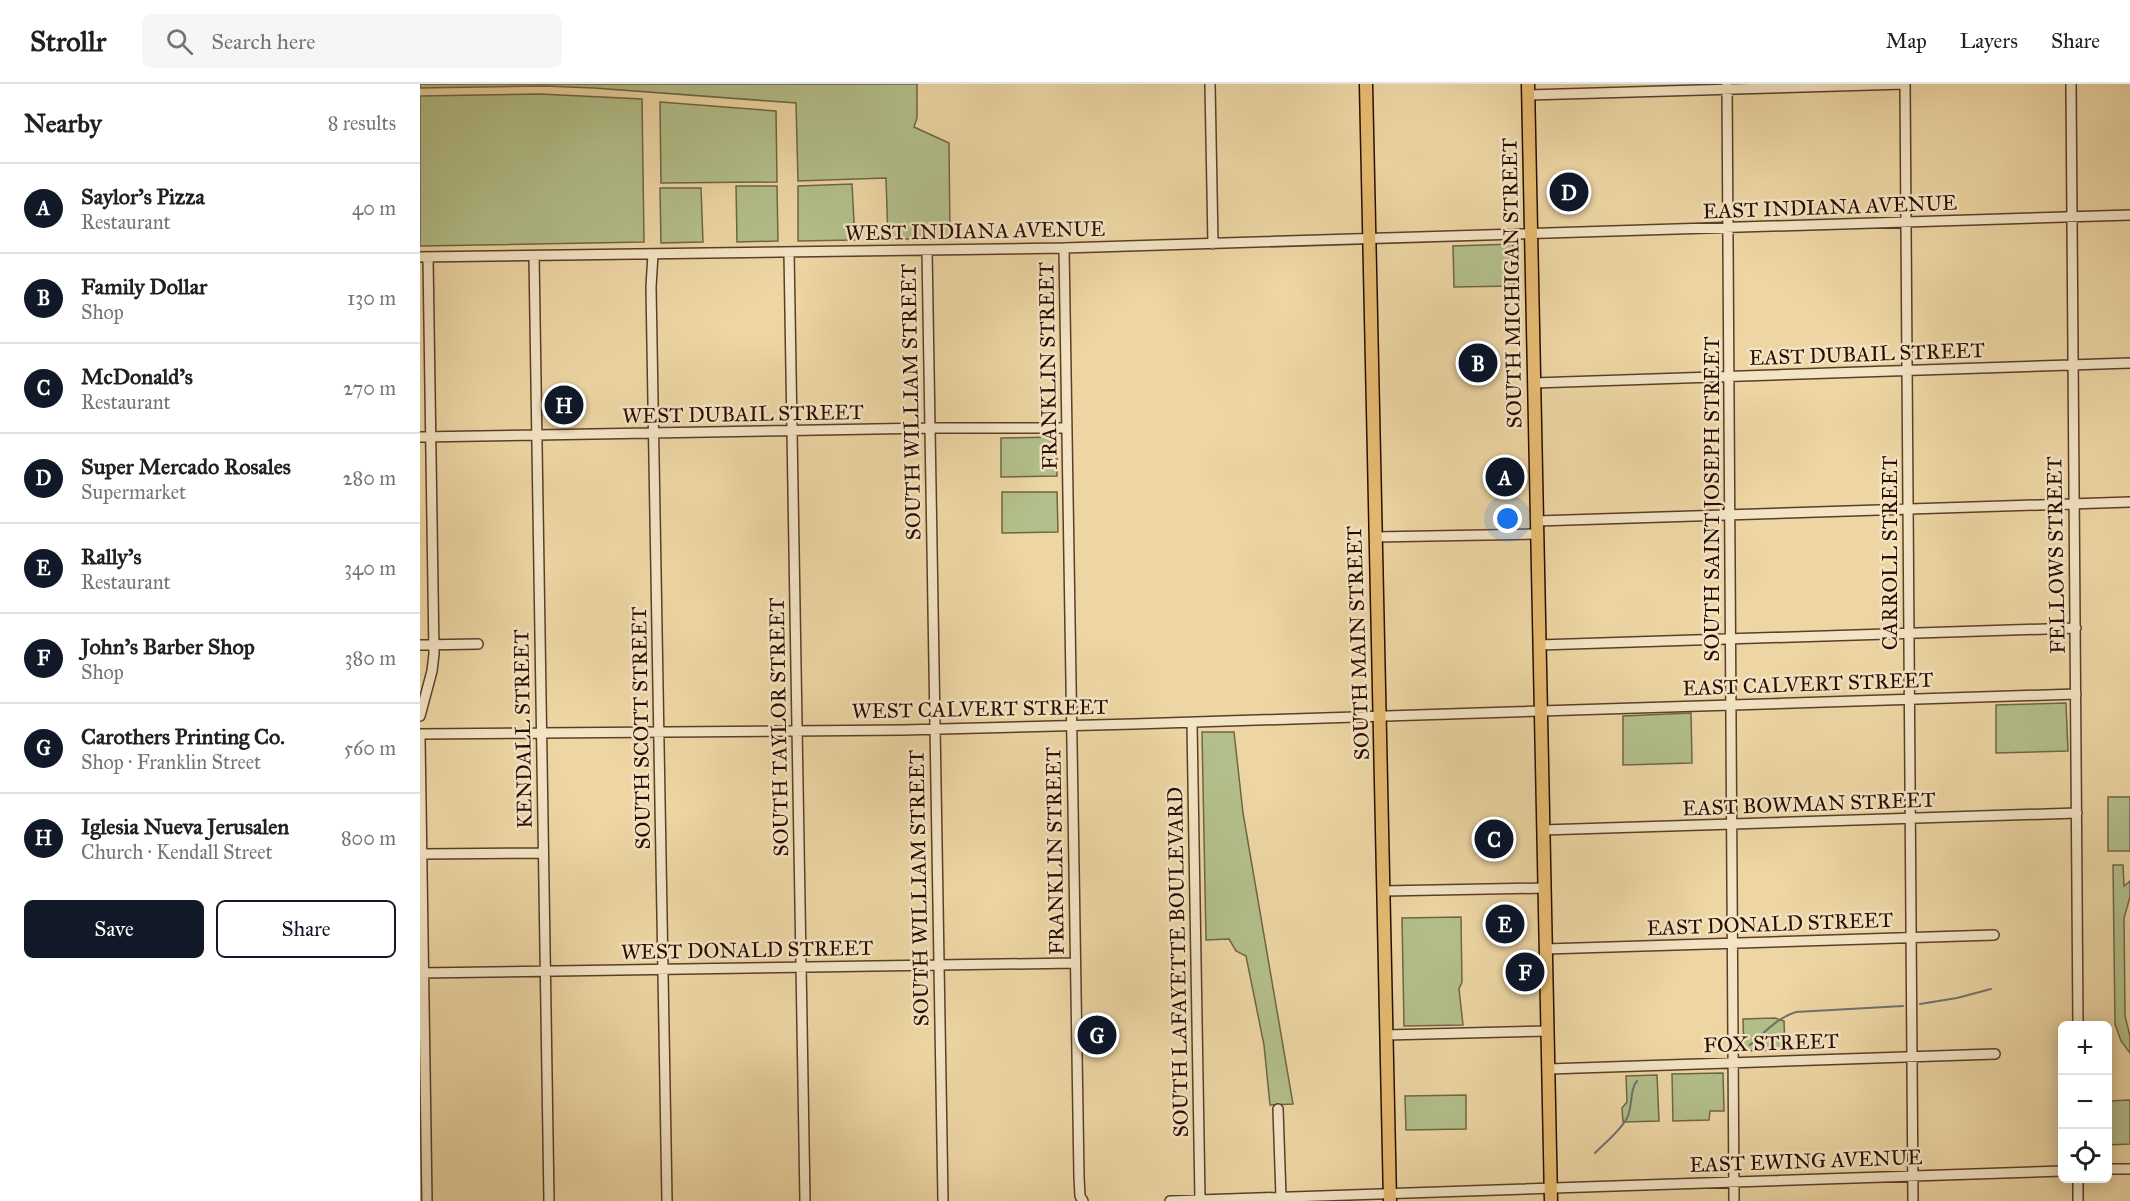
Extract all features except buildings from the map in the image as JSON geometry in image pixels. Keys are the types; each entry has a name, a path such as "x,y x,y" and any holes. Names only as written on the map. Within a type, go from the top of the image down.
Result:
{"main road":[{"name":"SOUTH MAIN STREET","path":"1366,84 1390,1197"},
{"name":"SOUTH MICHIGAN STREET","path":"1528,90 1551,1201"}],"street":[{"path":"1210,84 1214,244"},
{"path":"1528,90 1905,84"},
{"name":"CARROLL STREET","path":"1905,84 1913,1201"},
{"name":"FELLOWS STREET","path":"2071,84 2078,1021"},
{"name":"SOUTH SAINT JOSEPH STREET","path":"1727,87 1734,1201"},
{"name":"EAST INDIANA AVENUE","path":"1531,235 2130,215"},
{"name":"WEST INDIANA AVENUE","path":"424,257 1064,248 1531,235"},
{"name":"FRANKLIN STREET","path":"1064,248 1079,1177 1080,1196 1083,1201"},
{"name":"SOUTH WILLIAM STREET","path":"927,250 943,1201"},
{"name":"SOUTH TAYLOR STREET","path":"789,252 805,1201"},
{"name":"SOUTH SCOTT STREET","path":"653,254 666,1201"},
{"name":"KENDALL STREET","path":"534,256 549,1201"},
{"path":"420,716 432,671 434,645 431,437 424,257"},
{"name":"EAST DUBAIL STREET","path":"1534,383 2130,363"},
{"name":"WEST DUBAIL STREET","path":"420,437 930,428 1067,428"},
{"path":"1537,521 2130,502"},
{"path":"1375,537 1537,534"},
{"path":"1539,645 2076,628"},
{"path":"420,645 478,644"},
{"name":"EAST CALVERT STREET","path":"1541,711 2076,694"},
{"name":"WEST CALVERT STREET","path":"420,736 1071,726 1541,711"},
{"name":"SOUTH LAFAYETTE BOULEVARD","path":"1192,723 1200,1200"},
{"path":"420,736 427,1201"},
{"name":"EAST BOWMAN STREET","path":"1543,830 2077,813"},
{"path":"422,854 543,853"},
{"path":"1383,891 1545,888"},
{"name":"EAST DONALD STREET","path":"1546,949 1994,935"},
{"name":"WEST DONALD STREET","path":"422,973 1075,963"},
{"path":"1386,1035 1548,1031"},
{"name":"FOX STREET","path":"1549,1069 1995,1054"},
{"path":"1278,1109 1281,1197"},
{"path":"2112,1169 2130,1168"},
{"name":"EAST EWING AVENUE","path":"1170,1201 1281,1197 1390,1197 1551,1187 2058,1171"},
{"path":"2078,1183 2078,1201"}],"green space":[{"path":"420,84 917,84 917,118 914,127 949,143 950,239 888,239 886,178 798,181 796,103 594,88 545,86 420,88"},
{"path":"540,94 642,99 644,242 420,246 420,96"},
{"path":"660,102 776,111 777,182 661,183"},
{"path":"852,184 855,240 798,241 798,186"},
{"path":"736,186 777,186 778,241 737,242"},
{"path":"660,188 701,188 703,242 661,243"},
{"path":"1513,244 1514,286 1454,287 1453,246"},
{"path":"1057,437 1057,476 1001,477 1001,438"},
{"path":"1002,492 1057,492 1058,532 1002,533"},
{"path":"2066,703 2068,751 1996,753 1996,705"},
{"path":"1691,713 1692,763 1623,765 1623,716"},
{"path":"1202,732 1234,732 1243,813 1293,1104 1270,1105 1264,1045 1246,956 1236,951 1229,939 1206,940"},
{"path":"2108,797 2130,797 2130,851 2108,851"},
{"path":"2113,865 2123,865 2124,886 2130,881 2130,897 2124,918 2125,1016 2130,1036 2130,1053 2121,1041 2115,1024"},
{"path":"1461,917 1462,982 1459,989 1463,1025 1404,1026 1402,918"},
{"path":"1775,1018 1784,1021 1785,1050 1744,1051 1743,1019"},
{"path":"1723,1073 1724,1111 1710,1111 1709,1120 1673,1121 1672,1074"},
{"path":"1657,1075 1659,1121 1623,1122 1622,1108 1627,1102 1626,1076"},
{"path":"1466,1095 1466,1129 1406,1130 1405,1096"},
{"path":"2130,1100 2130,1144 2112,1145 2112,1101"}],"waterway":[{"path":"1920,1004 1991,989"},
{"path":"1750,1045 1777,1022 1796,1012 1903,1006"},
{"path":"1595,1153 1617,1132 1627,1118 1637,1081"}],"place":[{"name":"Super Mercado Rosales","path":"1569,192"},
{"name":"Family Dollar","path":"1478,363"},
{"name":"Iglesia Nueva Jerusalen","path":"564,405"},
{"name":"Saylor's Pizza","path":"1505,477"},
{"name":"McDonald's","path":"1494,839"},
{"name":"Rally's","path":"1505,924"},
{"name":"John's Barber Shop","path":"1525,972"},
{"name":"Carothers Printing Co.","path":"1097,1035"}]}
